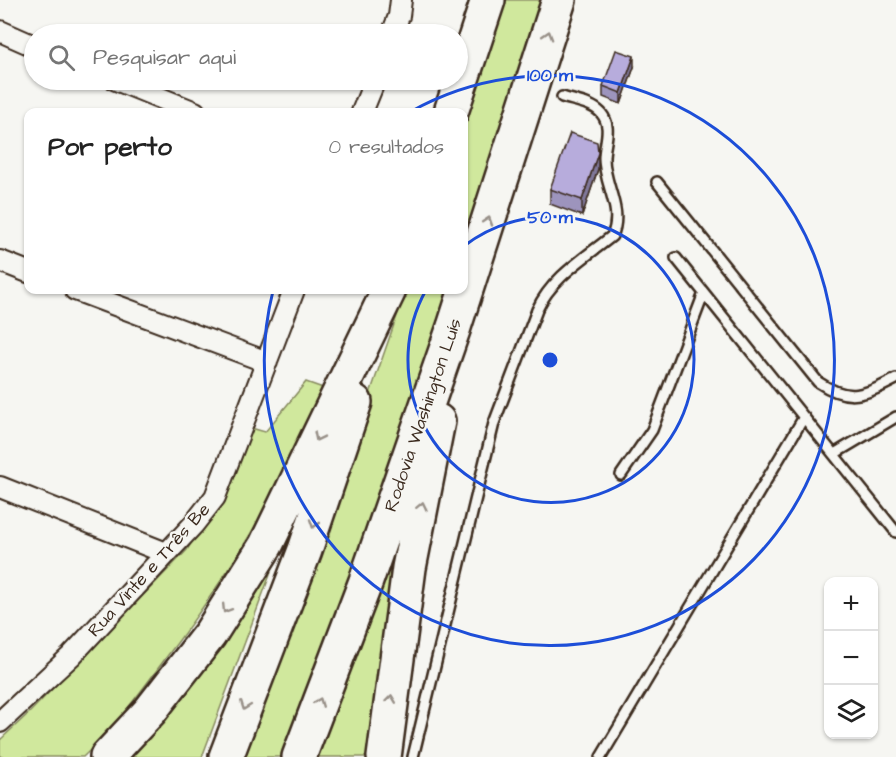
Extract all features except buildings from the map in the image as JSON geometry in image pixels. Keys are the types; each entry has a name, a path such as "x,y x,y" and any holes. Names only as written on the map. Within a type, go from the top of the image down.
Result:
{"highway":[{"path":"468,61 488,0"},
{"name":"Rodovia Washington Luís","path":"468,283 559,0"},
{"path":"452,108 458,90"},
{"path":"107,757 150,711 210,634 266,544 389,294"},
{"path":"226,757 305,550 390,294"},
{"name":"Rodovia Washington Luís","path":"299,757 366,580 465,294"},
{"path":"384,757 409,568 429,473 454,327"}],"street":[{"path":"396,24 401,0"},
{"path":"0,31 24,42"},
{"path":"141,90 185,108"},
{"path":"364,108 371,90"},
{"path":"0,261 24,270"},
{"path":"86,294 267,362"},
{"name":"Rua Vinte e Três Be","path":"2,719 71,656 193,525 215,497 292,294"},
{"path":"0,487 166,554"}],"lane":[{"path":"413,757 498,413 537,310 546,293 560,277 612,236 616,227 616,207 605,169 604,148 607,136 604,119 592,106 562,97"},
{"path":"657,182 818,382 831,391 844,395 858,395 874,391 896,379"},
{"path":"676,258 896,532"},
{"path":"621,475 652,430 704,293"},
{"path":"601,757 804,417"},
{"path":"834,454 896,417"}],"green space":[{"path":"500,0 546,0 468,243 468,108 466,108"},
{"path":"405,294 451,294 286,757 237,757 315,552"},
{"path":"306,382 323,388 273,495 211,595 126,710 83,757 0,757 0,740 187,550 216,503 251,428 265,432"},
{"path":"418,471 372,757 312,757"},
{"path":"280,548 202,757 124,757"}]}
